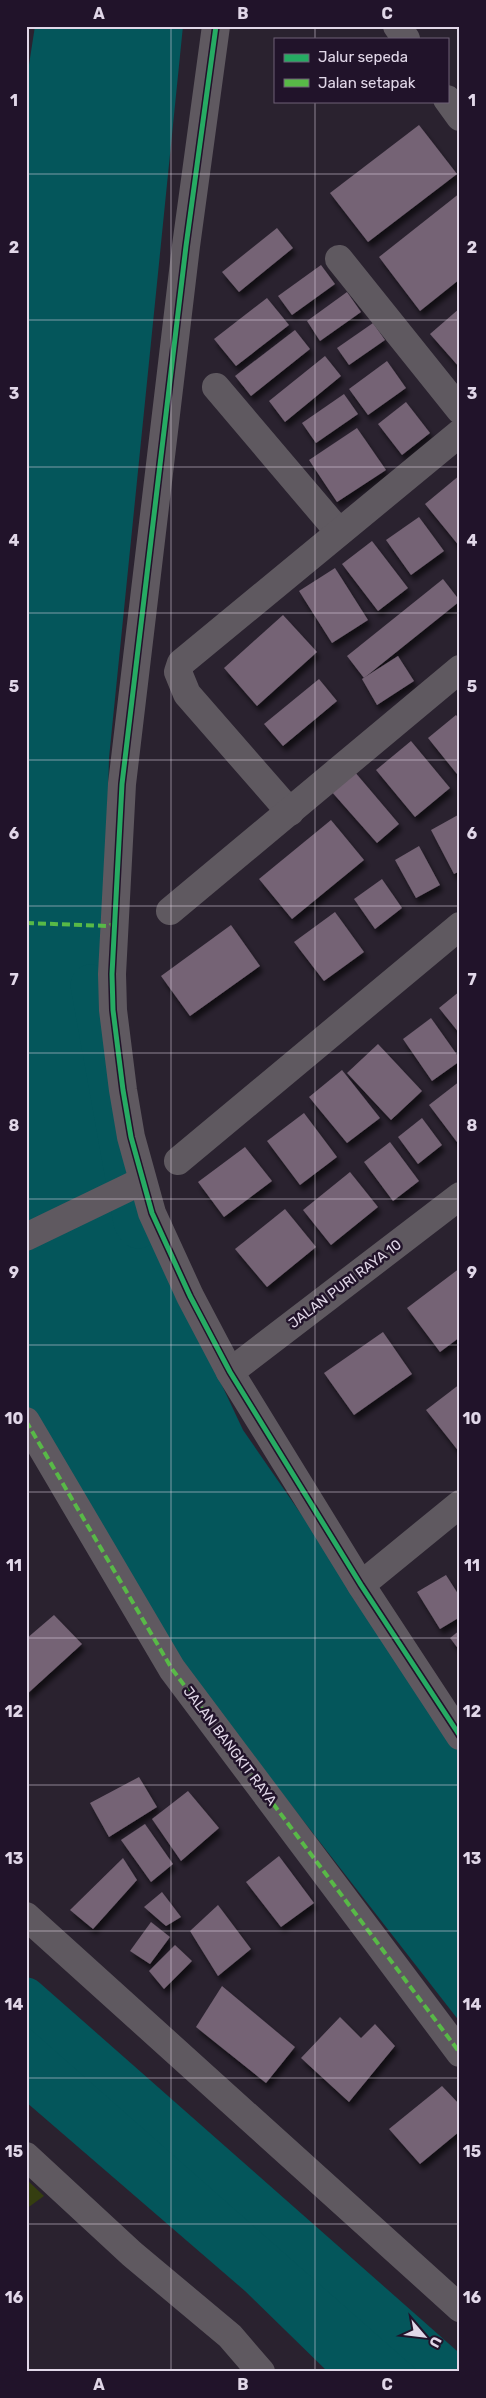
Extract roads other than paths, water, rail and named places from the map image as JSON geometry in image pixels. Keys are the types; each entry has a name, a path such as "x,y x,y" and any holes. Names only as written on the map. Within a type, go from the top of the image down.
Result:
{"street":[{"path":"216,26 185,256 122,784 112,974 113,1010 123,1090 138,1183 190,1296 230,1372 361,1585 459,1734"},
{"path":"397,26 405,38"},
{"path":"448,100 460,117"},
{"path":"339,259 460,410"},
{"path":"216,387 339,532"},
{"path":"290,812 187,694 178,672 181,663 460,433"},
{"path":"170,911 460,669"},
{"path":"178,1162 460,926"},
{"path":"26,1237 138,1183"},
{"name":"JALAN PURI RAYA 10","path":"230,1372 460,1196"},
{"name":"JALAN BANGKIT RAYA","path":"26,1421 172,1669 460,2054"},
{"path":"361,1585 460,1504"},
{"path":"26,1916 460,2308"},
{"path":"26,2156 132,2254 230,2336 261,2372"}],"waterway":[{"path":"91,985 134,1222 138,1228"},
{"path":"26,1998 450,2372"}]}
